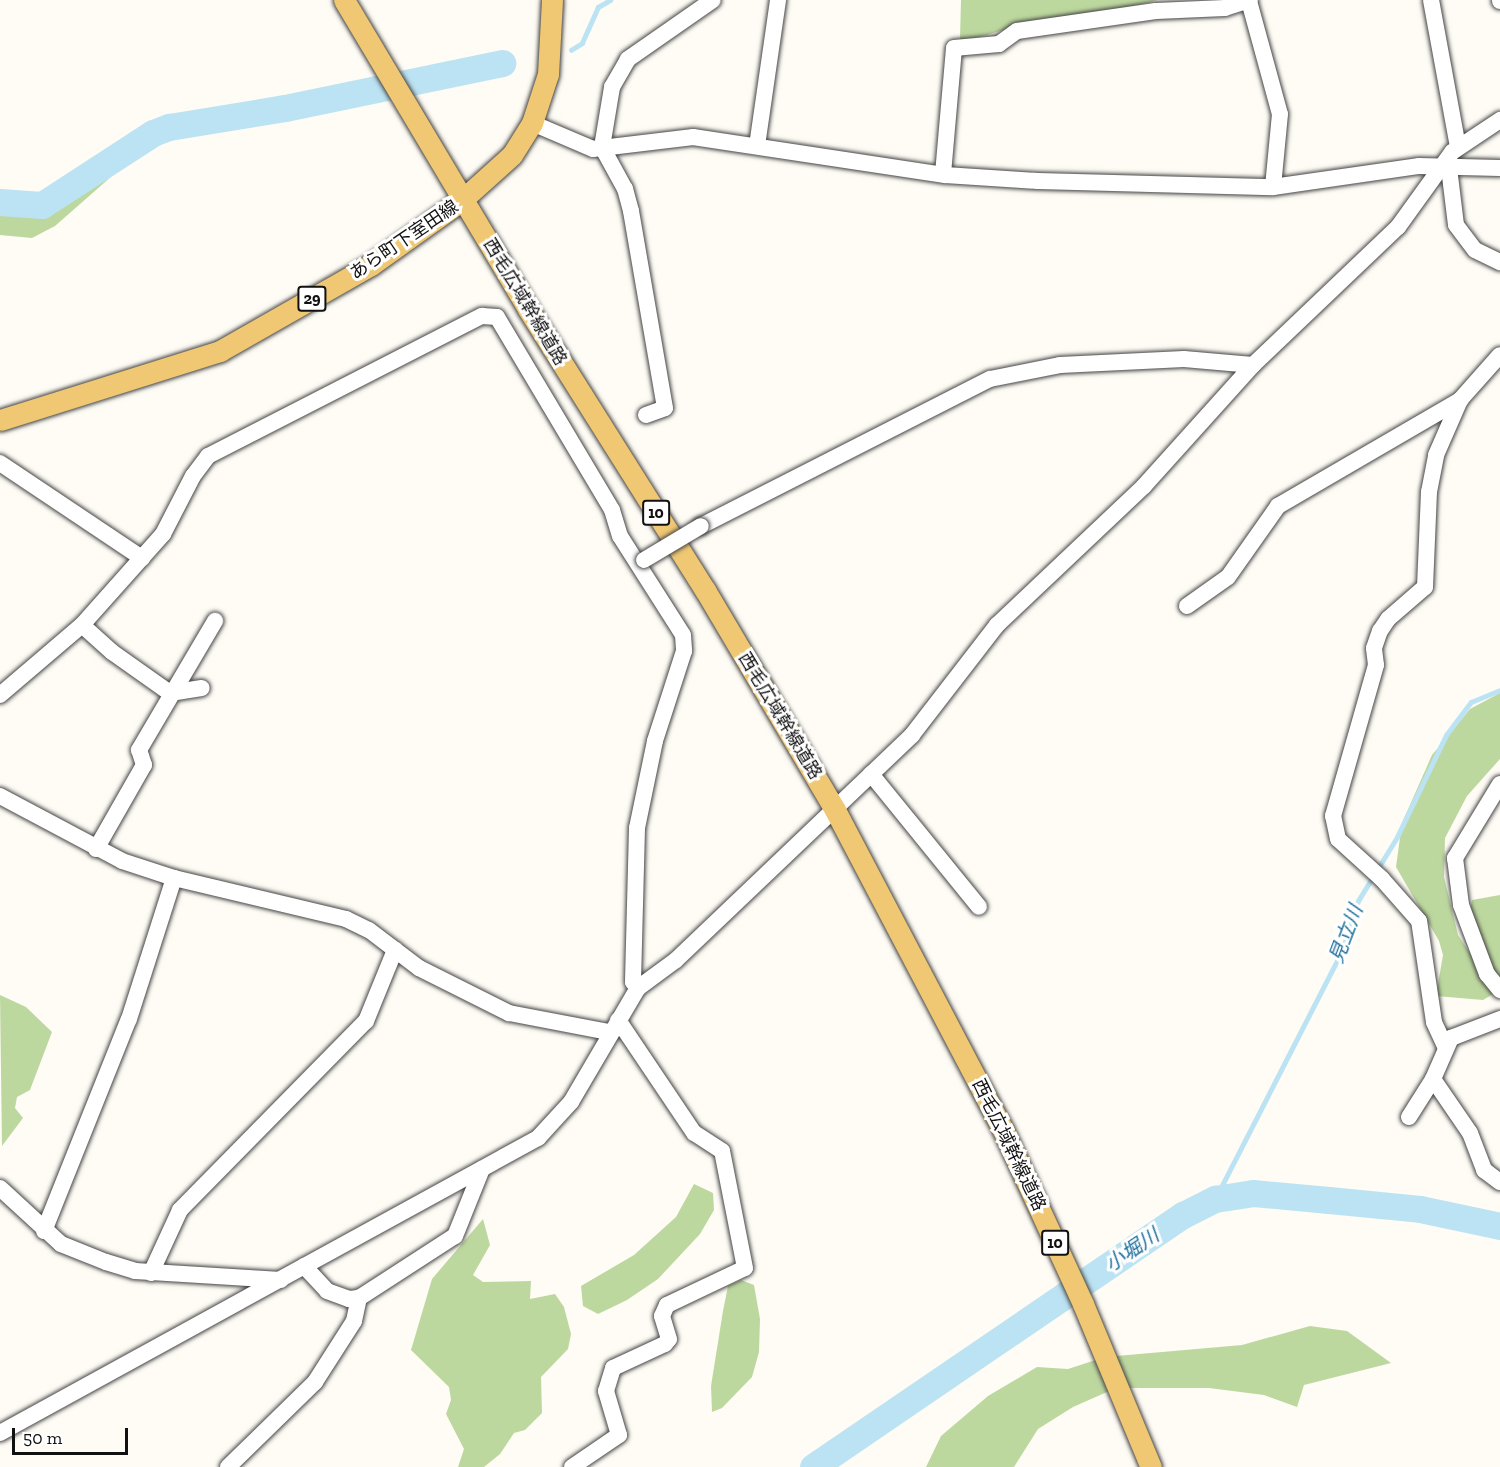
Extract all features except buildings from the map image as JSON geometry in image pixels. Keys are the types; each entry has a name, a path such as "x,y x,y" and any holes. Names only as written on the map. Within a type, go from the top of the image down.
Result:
{"main road":[{"name":"西毛広域幹線道路","path":"344,0 411,110 462,200 705,590 835,810 968,1062 1037,1203 1151,1467"},
{"name":"あら町下室田線","path":"0,420 220,351 371,265 462,200 512,155 532,123 548,74 552,0"}],"street":[{"path":"646,415 665,408 631,211 625,189 602,147 612,87 625,64 713,0"},
{"path":"757,146 778,0"},
{"path":"943,174 954,48 999,44 1017,31 1156,11 1225,8 1250,0 1280,114 1273,187"},
{"path":"1431,0 1458,147"},
{"path":"3,1426 282,1280 538,1138 561,1116 638,988 676,960 797,840 835,810 912,735 997,626 1144,486 1253,365 1398,227 1458,147 1500,120"},
{"path":"532,123 593,149 693,137 943,174 1273,187 1444,167 1500,168"},
{"path":"1444,167 1456,225 1475,250 1500,262"},
{"path":"0,695 82,625 142,558 163,534 200,465 214,451 489,315 503,322 612,510 620,536 641,563 683,635 684,651 655,741 637,828 633,982 638,988"},
{"path":"1445,1046 1434,1022 1419,921 1382,879 1338,839 1334,828 1334,806 1376,665 1374,648 1380,631 1388,619 1425,586 1430,486 1436,455 1460,400 1500,355"},
{"path":"641,563 701,526 990,379 1060,365 1184,359 1253,365"},
{"path":"1187,606 1228,576 1278,506 1460,400"},
{"path":"0,463 142,558"},
{"path":"96,849 144,765 139,750 170,693 215,621"},
{"path":"82,625 170,693 201,688"},
{"path":"871,774 979,907"},
{"path":"1500,784 1455,858 1461,905 1487,974 1500,990"},
{"path":"0,796 96,849 174,878 315,909 369,930 419,968 509,1013 614,1026 694,1133 722,1150 745,1268 667,1305 662,1316 669,1339 665,1344 612,1368 606,1391 619,1435 572,1467"},
{"path":"44,1231 129,1019 174,878"},
{"path":"151,1273 180,1210 366,1021 395,950"},
{"path":"1409,1117 1433,1079 1445,1046 1451,1038 1500,1019"},
{"path":"1433,1079 1470,1133 1484,1170 1500,1182"},
{"path":"304,1266 327,1290 348,1299 359,1298 455,1236 482,1169"},
{"path":"0,1188 44,1231 83,1254 151,1273 282,1280"},
{"path":"228,1467 315,1382 354,1322 359,1298"}],"green space":[{"path":"961,0 1158,0 1099,14 1017,26 973,39 960,39"},
{"path":"124,147 129,150 129,161 55,226 32,238 0,235 0,192 48,193"},
{"path":"1500,693 1500,759 1467,796 1445,838 1444,877 1458,935 1473,958 1467,926 1472,900 1500,895 1500,990 1483,1000 1436,996 1443,955 1439,941 1396,867 1402,823 1432,755 1470,709"},
{"path":"0,995 26,1007 52,1032 30,1090 17,1097 15,1108 23,1118 2,1146"},
{"path":"694,1184 713,1193 714,1210 700,1234 658,1279 627,1300 598,1314 583,1306 581,1286 634,1255 676,1217"},
{"path":"483,1219 490,1245 473,1275 483,1282 531,1281 530,1299 555,1294 564,1307 571,1334 568,1349 541,1377 542,1413 525,1430 514,1433 500,1454 484,1467 458,1467 464,1449 446,1414 451,1400 449,1387 411,1350 432,1279"},
{"path":"741,1280 754,1285 760,1319 759,1352 752,1377 722,1408 712,1412 711,1386 728,1286"},
{"path":"1310,1326 1347,1331 1391,1363 1304,1385 1297,1407 1264,1395 1209,1388 1116,1388 1073,1407 1038,1429 1014,1467 926,1467 941,1436 988,1396 1037,1367 1068,1369 1105,1357 1242,1345"}],"waterway":[{"path":"571,50 582,43 598,7 610,0"},
{"path":"0,202 42,205 153,133 169,127 285,108 502,63"},
{"name":"見立川","path":"1215,1199 1342,951 1358,901 1397,837 1446,735 1471,702 1500,690"},
{"name":"小堀川","path":"813,1467 1183,1215 1215,1199 1253,1193 1329,1200 1420,1209 1500,1226"}]}
